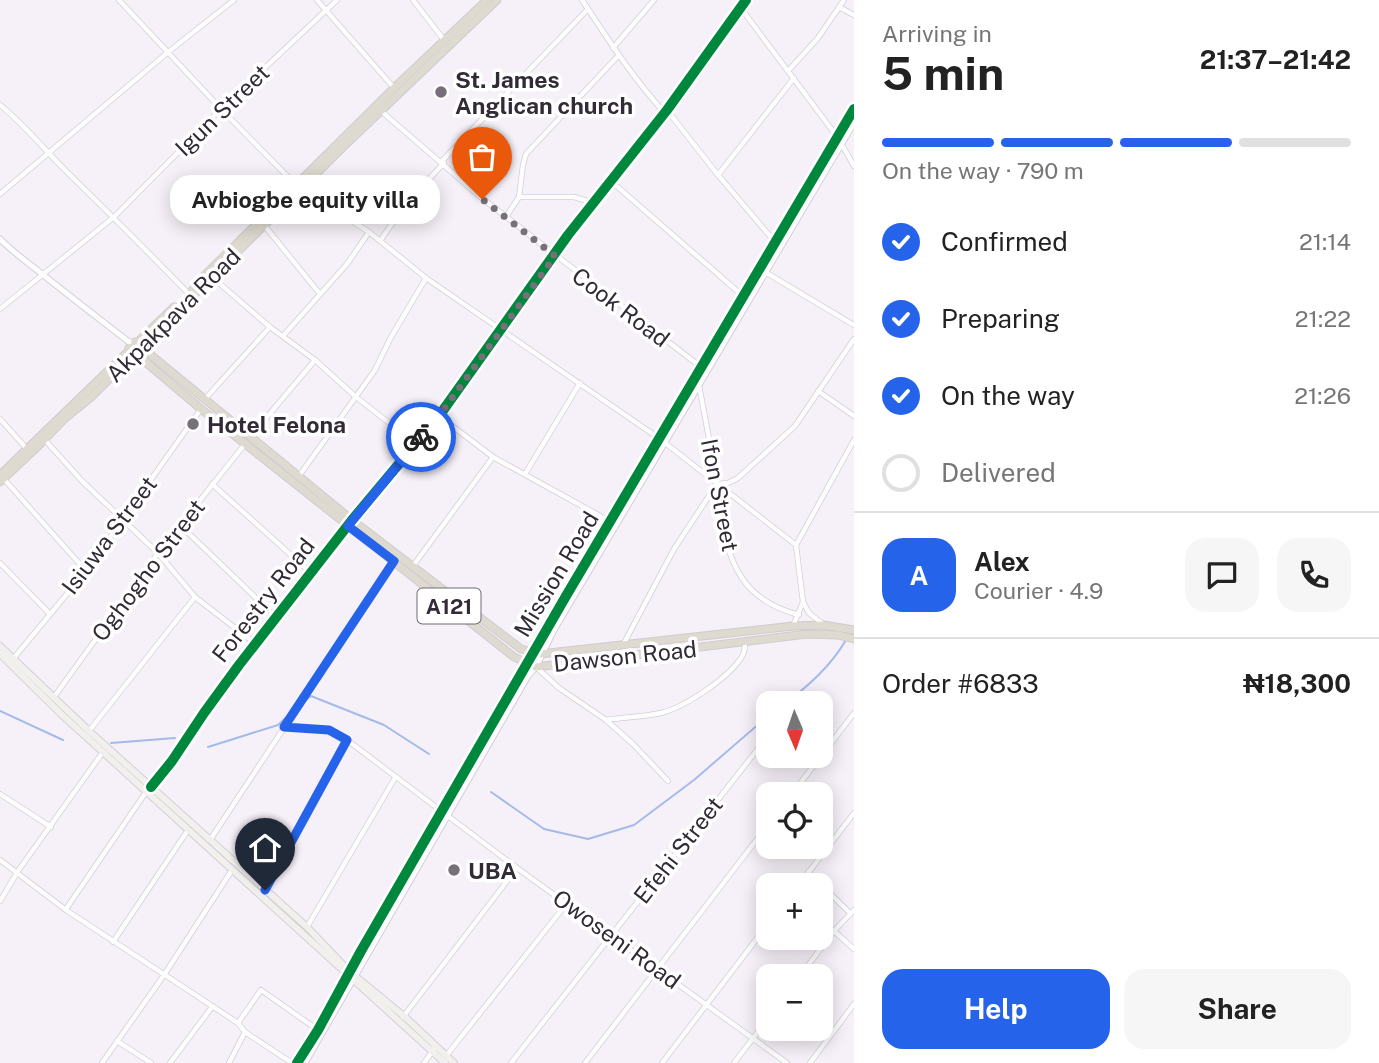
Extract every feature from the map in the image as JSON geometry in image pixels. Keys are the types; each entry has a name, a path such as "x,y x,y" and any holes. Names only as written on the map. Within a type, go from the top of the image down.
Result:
{"highway":[{"name":"Akpakpava Road","path":"1,479 90,398 133,346 212,277 394,88 487,0"},
{"name":"Akpakpava Road","path":"1,479 27,449 189,294 201,279 496,0"},
{"name":"Dawson Road","path":"133,346 251,436 394,561 515,657 532,665 746,643 807,634 838,635 854,639"},
{"name":"Dawson Road","path":"133,346 201,410 244,444 413,566 521,649 537,654 793,626 824,625 850,629"}],"main road":[{"path":"0,646 105,750"},
{"path":"0,654 148,789 307,927 351,975"},
{"path":"148,789 232,870 445,1060 454,1063"}],"street":[{"path":"119,0 167,53 299,187 369,232 426,278 662,442 796,545"},
{"path":"0,194 234,0"},
{"path":"317,0 394,88"},
{"name":"Igun Street","path":"0,309 114,216 221,109 338,0"},
{"path":"413,0 444,40"},
{"path":"582,0 640,87 665,111 775,242"},
{"path":"613,48 654,0"},
{"name":"Forestry Road","path":"148,789 172,761 204,713 350,523 439,416 746,0"},
{"path":"788,71 818,38 844,0"},
{"path":"740,7 838,138 854,166"},
{"path":"839,7 854,15"},
{"path":"380,241 407,202 442,162 588,9"},
{"path":"506,217 519,197 526,154 618,56"},
{"path":"718,175 794,78"},
{"path":"0,105 19,119 189,294"},
{"name":"Mission Road","path":"537,654 854,109"},
{"name":"Cook Road","path":"381,111 482,199 701,368"},
{"name":"Mission Road","path":"295,1063 351,975 532,665 611,522 699,384 854,123"},
{"path":"612,182 743,296"},
{"path":"519,197 574,197 595,203"},
{"path":"264,225 320,294"},
{"path":"283,336 347,264 369,232"},
{"path":"0,239 19,258 133,346"},
{"path":"764,272 854,325"},
{"path":"212,277 415,443"},
{"path":"299,476 375,370 426,278"},
{"path":"204,400 270,327"},
{"path":"717,484 738,478 795,426 854,339"},
{"path":"251,436 315,360"},
{"path":"525,474 580,383"},
{"name":"Ifon Street","path":"699,384 723,530 734,563 742,578 777,609 799,615"},
{"path":"818,391 854,416"},
{"name":"Isiuwa Street","path":"13,659 86,571 201,410"},
{"path":"439,416 493,457 611,522"},
{"path":"0,419 27,449"},
{"path":"45,440 82,481 158,553 195,597 256,644"},
{"path":"824,625 809,613 803,602 796,545 854,440"},
{"name":"Oghogho Street","path":"54,697 158,553 244,444"},
{"path":"413,566 493,457"},
{"path":"1,479 86,571"},
{"path":"212,484 311,573"},
{"path":"623,645 674,549 717,484"},
{"path":"180,525 277,618"},
{"path":"210,841 394,561"},
{"path":"0,564 49,613"},
{"path":"89,732 195,597"},
{"path":"793,626 803,602"},
{"path":"606,720 662,712 683,705 719,679 743,657 746,643"},
{"path":"532,665 559,688 606,720 633,744 667,781"},
{"path":"833,738 854,713"},
{"name":"Owoseni Road","path":"284,727 329,730 347,740 517,868 787,1063"},
{"path":"265,890 347,740"},
{"path":"0,901 18,871 105,750"},
{"name":"Efehi Street","path":"511,1063 756,751"},
{"path":"307,927 396,778"},
{"path":"65,909 148,789"},
{"path":"0,794 51,827"},
{"path":"809,964 852,912 808,872 854,813"},
{"path":"113,942 188,830"},
{"path":"586,1063 756,841"},
{"path":"0,860 65,909 295,1063"},
{"path":"402,1019 517,868"},
{"path":"102,1063 164,975 232,870"},
{"path":"445,1060 567,903"},
{"path":"834,931 854,949"},
{"path":"662,1063 756,940"},
{"name":"Mission Road","path":"305,1063 351,975"},
{"path":"239,1023 261,990 318,1030"},
{"path":"810,1063 854,1004"},
{"path":"170,1063 212,1007"},
{"path":"229,1063 245,1032"},
{"path":"734,1063 756,1035"},
{"path":"117,1041 151,1063"},
{"path":"424,1063 434,1049"}],"waterway":[{"path":"801,691 819,675 846,640"},
{"path":"303,702 311,696 384,725 429,754"},
{"path":"0,711 63,740"},
{"path":"208,747 278,725 291,713"},
{"path":"491,792 544,829 588,839 634,825 694,780 756,726"},
{"path":"111,743 175,738"}],"cycle path":[{"path":"151,787 239,665 352,520 439,416 568,235 667,110 746,0"},
{"path":"297,1063 566,596 854,109"}],"way so far":[{"path":"421,437 555,256 482,199"}],"place":[{"name":"St. James Anglican church","path":"441,92"},
{"name":"Avbiogbe equity villa","path":"482,199"},
{"name":"Hotel Felona","path":"193,424"},
{"name":"UBA","path":"454,870"}],"route":[{"path":"265,890 347,740 329,730 284,727 394,561 348,526 421,437"}]}
